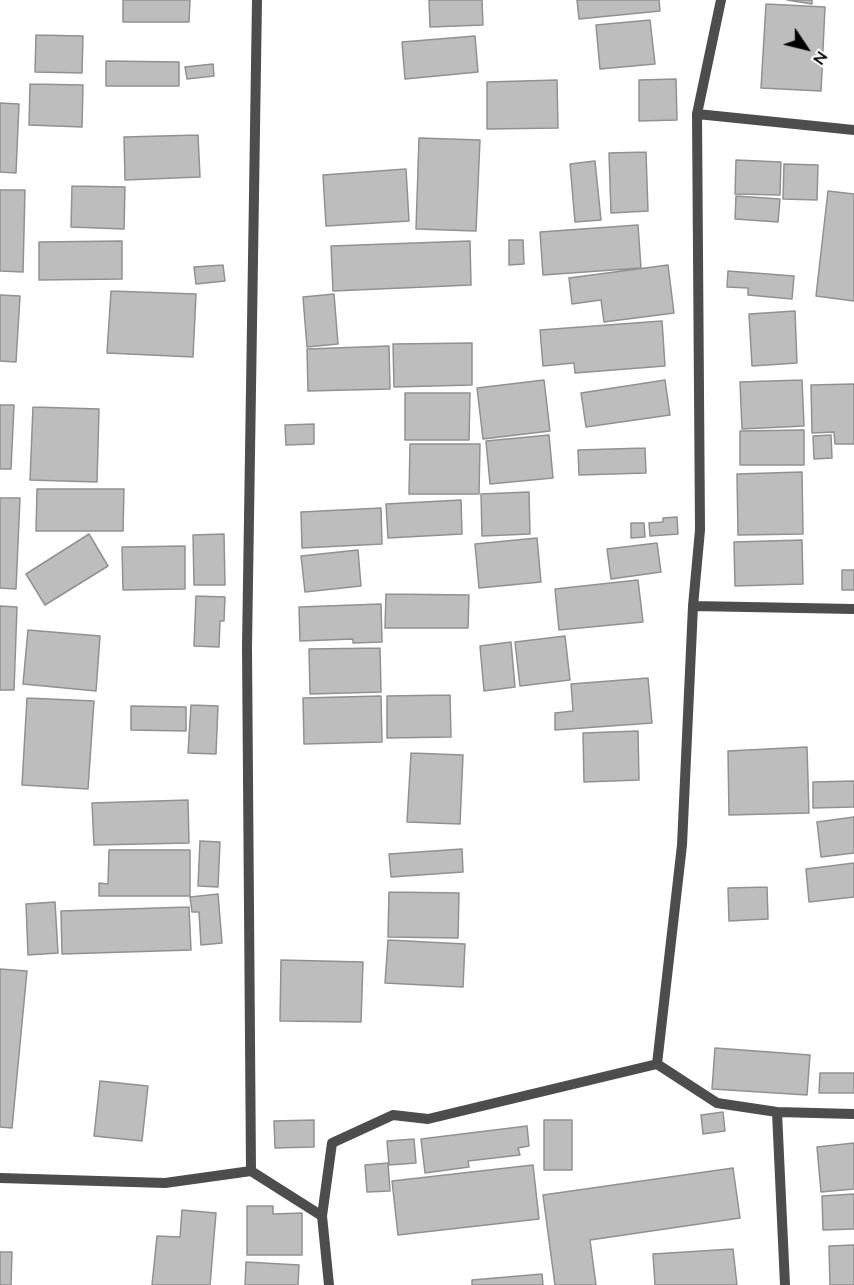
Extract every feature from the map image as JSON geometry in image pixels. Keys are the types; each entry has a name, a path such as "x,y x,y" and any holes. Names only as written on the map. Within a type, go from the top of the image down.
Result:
{"street":[{"path":"251,1171 248,647 257,0"},
{"path":"657,1064 682,846 693,606 700,530 697,114 721,0"},
{"path":"697,114 854,130"},
{"path":"693,606 854,609"},
{"path":"329,1285 322,1216 332,1143 393,1115 428,1119 657,1064 717,1103 777,1112 854,1114"},
{"path":"777,1112 785,1285"},
{"path":"0,1178 165,1183 251,1171 322,1216"}],"building":[{"path":"123,0 190,0 189,22 123,22"},
{"path":"429,0 482,0 483,25 430,27"},
{"path":"577,0 659,0 660,11 579,19"},
{"path":"787,0 812,0 812,4"},
{"path":"766,4 825,7 821,91 761,88"},
{"path":"650,20 655,64 600,69 596,25"},
{"path":"36,35 83,36 82,73 35,72"},
{"path":"475,36 478,72 405,79 402,42"},
{"path":"106,61 179,62 179,86 106,86"},
{"path":"213,64 214,76 187,79 185,67"},
{"path":"676,79 677,120 639,121 639,80"},
{"path":"557,80 558,128 487,129 487,82"},
{"path":"30,84 83,85 82,127 29,125"},
{"path":"0,103 19,104 16,173 0,172"},
{"path":"198,135 200,177 125,180 124,137"},
{"path":"419,138 480,140 476,231 416,229"},
{"path":"646,152 648,211 611,213 609,153"},
{"path":"736,160 781,162 780,195 735,194"},
{"path":"595,161 601,220 575,222 570,164"},
{"path":"784,164 818,165 817,200 783,199"},
{"path":"406,169 409,221 326,226 323,175"},
{"path":"72,186 125,187 124,229 71,227"},
{"path":"0,190 25,190 23,272 0,271"},
{"path":"828,191 854,194 854,301 816,296"},
{"path":"736,196 780,199 778,222 735,219"},
{"path":"638,225 641,268 543,275 540,232"},
{"path":"509,240 523,240 524,264 509,265"},
{"path":"122,241 122,279 39,280 39,242"},
{"path":"470,241 471,285 333,291 331,246"},
{"path":"223,265 225,281 196,284 194,267"},
{"path":"668,265 674,313 604,322 601,300 572,304 569,278"},
{"path":"728,271 794,276 792,299 748,295 748,288 727,287"},
{"path":"111,291 196,294 193,357 107,353"},
{"path":"334,294 338,344 307,347 303,297"},
{"path":"0,295 20,296 16,362 0,361"},
{"path":"795,311 797,363 752,366 749,314"},
{"path":"662,321 665,366 575,373 574,363 543,366 540,330"},
{"path":"472,343 472,385 394,387 393,344"},
{"path":"389,346 390,389 308,391 307,349"},
{"path":"544,380 550,431 483,439 477,388"},
{"path":"665,380 670,415 586,427 581,393"},
{"path":"802,380 804,426 742,429 740,382"},
{"path":"854,384 854,444 835,444 834,432 812,433 811,385"},
{"path":"405,393 470,393 469,440 405,440"},
{"path":"0,405 14,405 11,469 0,469"},
{"path":"33,407 99,409 97,482 30,480"},
{"path":"314,424 314,444 286,445 285,425"},
{"path":"804,430 804,465 740,465 740,431"},
{"path":"549,435 553,478 490,484 486,441"},
{"path":"831,435 832,458 814,459 813,436"},
{"path":"410,444 480,444 479,494 409,494"},
{"path":"645,448 646,473 579,475 578,450"},
{"path":"802,472 803,534 738,535 737,474"},
{"path":"37,489 124,489 123,531 36,531"},
{"path":"529,492 530,534 482,536 481,494"},
{"path":"0,498 20,498 16,589 0,588"},
{"path":"461,500 462,534 388,538 386,504"},
{"path":"381,508 382,544 302,548 301,512"},
{"path":"677,517 678,534 650,536 649,523 663,522 663,518"},
{"path":"631,523 644,523 645,537 631,538"},
{"path":"89,534 108,566 45,605 26,574"},
{"path":"224,534 225,585 194,585 193,535"},
{"path":"537,538 541,582 479,588 475,544"},
{"path":"802,540 803,584 735,586 734,542"},
{"path":"657,543 661,572 611,579 607,549"},
{"path":"185,546 185,589 123,590 122,547"},
{"path":"358,550 361,586 305,592 301,556"},
{"path":"842,570 854,570 854,590 842,590"},
{"path":"638,580 643,622 559,630 555,589"},
{"path":"386,594 469,595 468,628 385,628"},
{"path":"196,596 225,597 224,621 220,621 219,647 194,646"},
{"path":"381,604 382,642 353,643 353,639 300,641 299,607"},
{"path":"0,606 17,607 14,690 0,690"},
{"path":"28,630 100,636 96,691 23,684"},
{"path":"565,636 570,680 520,686 515,642"},
{"path":"511,642 515,687 484,691 480,646"},
{"path":"380,648 381,692 310,694 309,649"},
{"path":"648,678 652,723 555,730 555,713 573,711 571,684"},
{"path":"450,695 451,737 387,738 387,696"},
{"path":"381,696 382,742 304,744 303,698"},
{"path":"27,698 94,701 88,789 22,785"},
{"path":"191,705 218,706 216,754 188,753"},
{"path":"131,706 186,707 186,731 131,730"},
{"path":"638,731 639,780 584,782 583,733"},
{"path":"807,747 809,813 729,815 728,751"},
{"path":"411,753 463,755 460,824 407,822"},
{"path":"854,781 854,807 813,808 813,782"},
{"path":"188,800 189,843 94,845 92,803"},
{"path":"854,817 854,853 821,857 817,822"},
{"path":"200,841 220,842 218,887 198,886"},
{"path":"462,849 463,872 391,877 389,854"},
{"path":"109,850 190,850 190,896 99,896 99,883 108,884"},
{"path":"854,863 854,897 809,902 806,869"},
{"path":"767,887 768,919 729,921 728,888"},
{"path":"389,892 459,893 458,938 388,937"},
{"path":"218,894 222,943 201,945 199,912 192,912 190,897"},
{"path":"55,902 58,953 28,955 26,904"},
{"path":"189,907 191,950 62,954 61,911"},
{"path":"388,940 465,944 463,987 385,983"},
{"path":"281,960 363,962 361,1022 280,1021"},
{"path":"0,969 27,971 12,1128 0,1127"},
{"path":"715,1048 810,1055 807,1095 712,1089"},
{"path":"820,1073 854,1073 854,1093 819,1093"},
{"path":"100,1081 148,1086 142,1141 94,1136"},
{"path":"723,1112 725,1131 703,1134 701,1115"},
{"path":"314,1120 314,1147 275,1148 274,1121"},
{"path":"544,1120 572,1120 572,1170 544,1170"},
{"path":"527,1126 529,1146 518,1148 520,1155 468,1161 469,1167 425,1173 421,1139"},
{"path":"414,1139 416,1163 389,1165 387,1141"},
{"path":"854,1143 854,1189 821,1192 817,1147"},
{"path":"388,1163 390,1191 367,1192 365,1165"},
{"path":"533,1165 539,1219 398,1235 392,1181"},
{"path":"733,1168 740,1218 590,1240 596,1285 555,1285 543,1195"},
{"path":"854,1194 854,1229 823,1230 822,1196"},
{"path":"247,1206 273,1206 273,1214 302,1213 302,1255 247,1255"},
{"path":"182,1210 216,1213 210,1285 152,1285 157,1236 180,1237"},
{"path":"854,1245 854,1285 830,1285 829,1246"},
{"path":"733,1249 737,1285 655,1285 653,1254"},
{"path":"0,1252 12,1252 11,1285 0,1285"},
{"path":"246,1262 299,1265 298,1285 245,1285"},
{"path":"542,1274 543,1285 472,1285 472,1280"}]}
